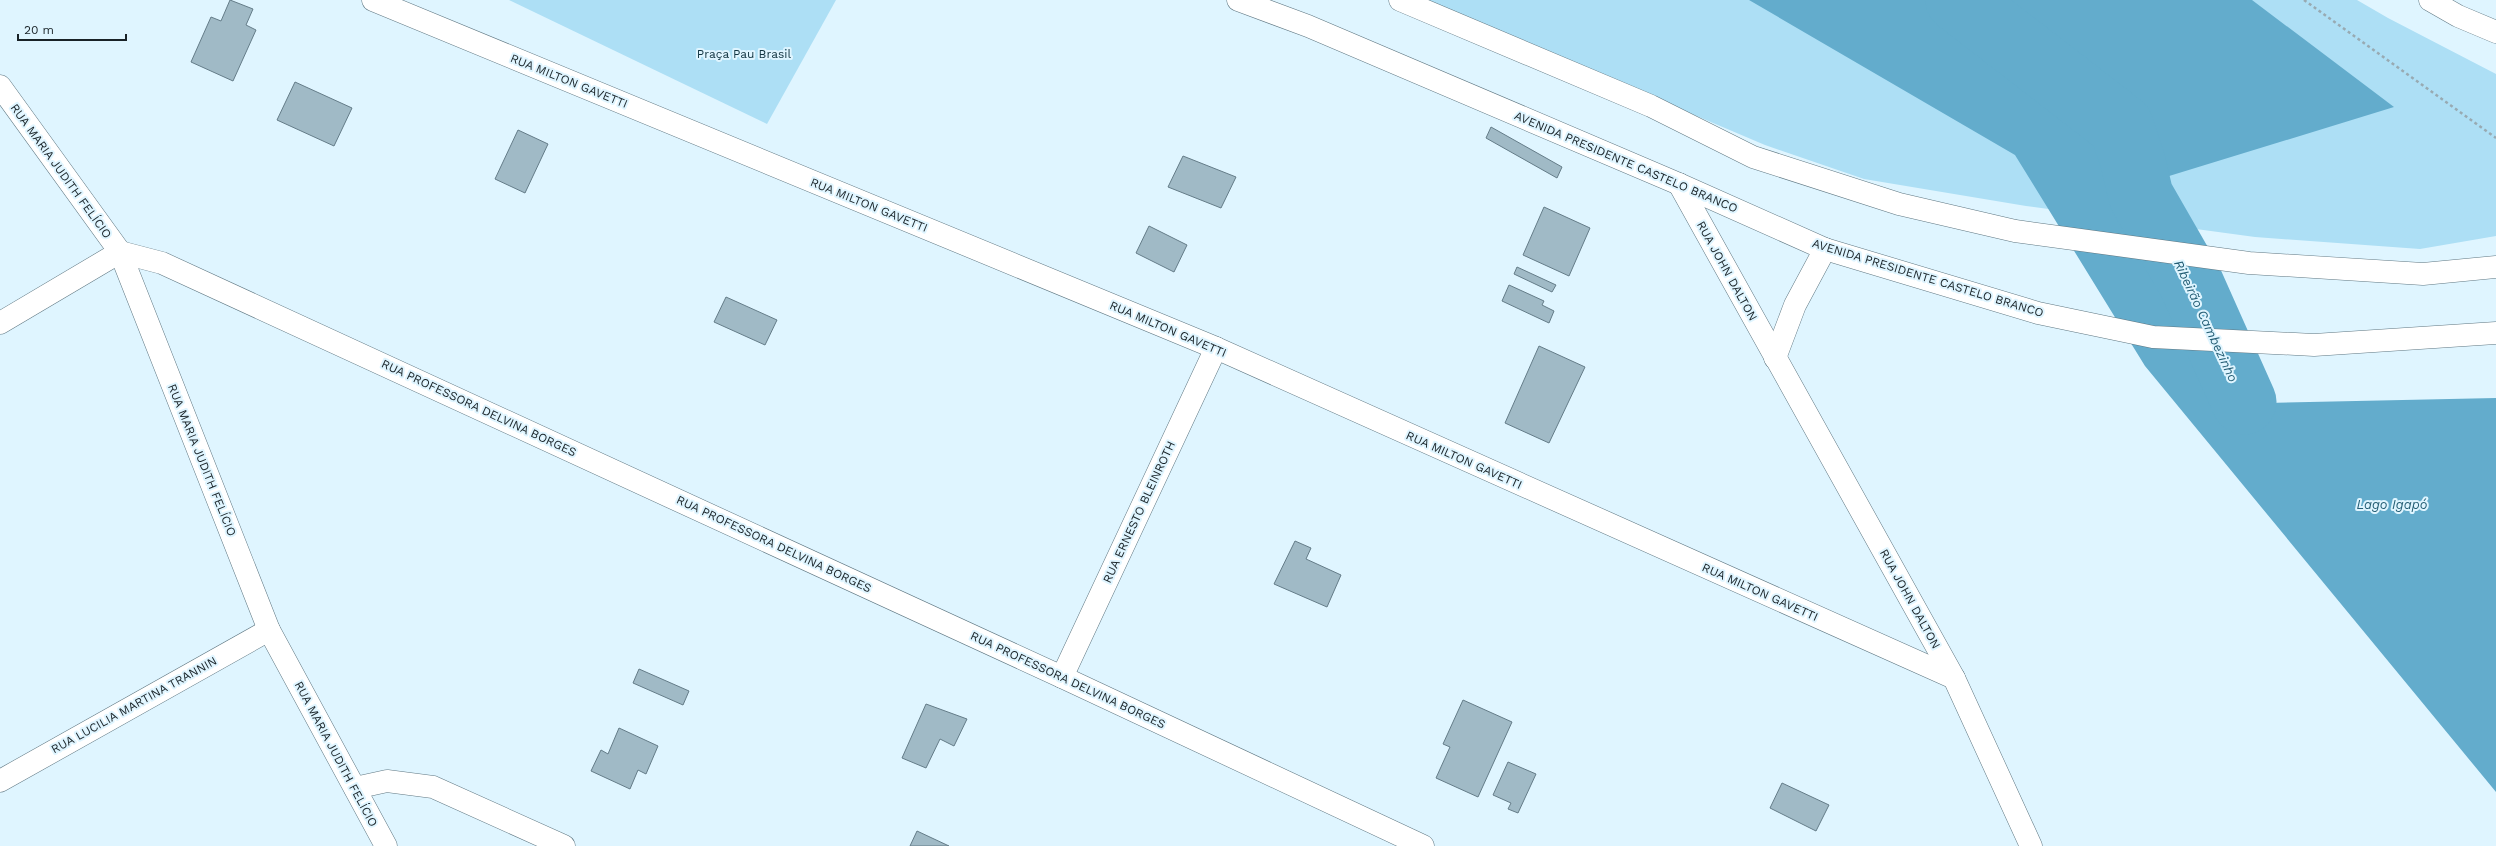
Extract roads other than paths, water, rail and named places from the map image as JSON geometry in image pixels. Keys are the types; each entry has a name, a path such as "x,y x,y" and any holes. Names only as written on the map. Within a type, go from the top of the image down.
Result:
{"street":[{"name":"RUA MILTON GAVETTI","path":"373,0 1216,348 1954,678"},
{"name":"AVENIDA PRESIDENTE CASTELO BRANCO","path":"1238,0 1308,26 1680,184 1825,249 2038,313 2153,337 2314,345 2496,333"},
{"path":"1400,0 1651,106 1753,156 1899,204 2015,231 2249,263 2423,274 2496,267"},
{"path":"2430,0 2458,16 2496,32"},
{"name":"RUA MARIA JUDITH FELÍCIO","path":"0,86 120,252 269,630 386,846"},
{"name":"RUA JOHN DALTON","path":"1680,184 1775,358 1954,678 2031,846"},
{"path":"1775,358 1795,305 1825,249"},
{"path":"0,323 120,252"},
{"name":"RUA PROFESSORA DELVINA BORGES","path":"120,252 162,263 1062,677 1423,846"},
{"name":"RUA ERNESTO BLEINROTH","path":"1062,677 1216,348"},
{"name":"RUA LUCILIA MARTINA TRANNIN","path":"0,781 269,630"},
{"path":"355,788 387,781 433,787 564,846"}],"water":[{"name":"Lago Igapó","path":"1749,0 2252,0 2394,107 2117,192 2266,403 2496,398 2496,792 2145,366 2015,155"}],"waterway":[{"name":"Ribeirão Cambezinho","path":"1958,0 2121,126 2133,162 2141,196 2191,283 2244,402"}],"park label":[{"name":"Praça Pau Brasil","path":"744,54"}]}
